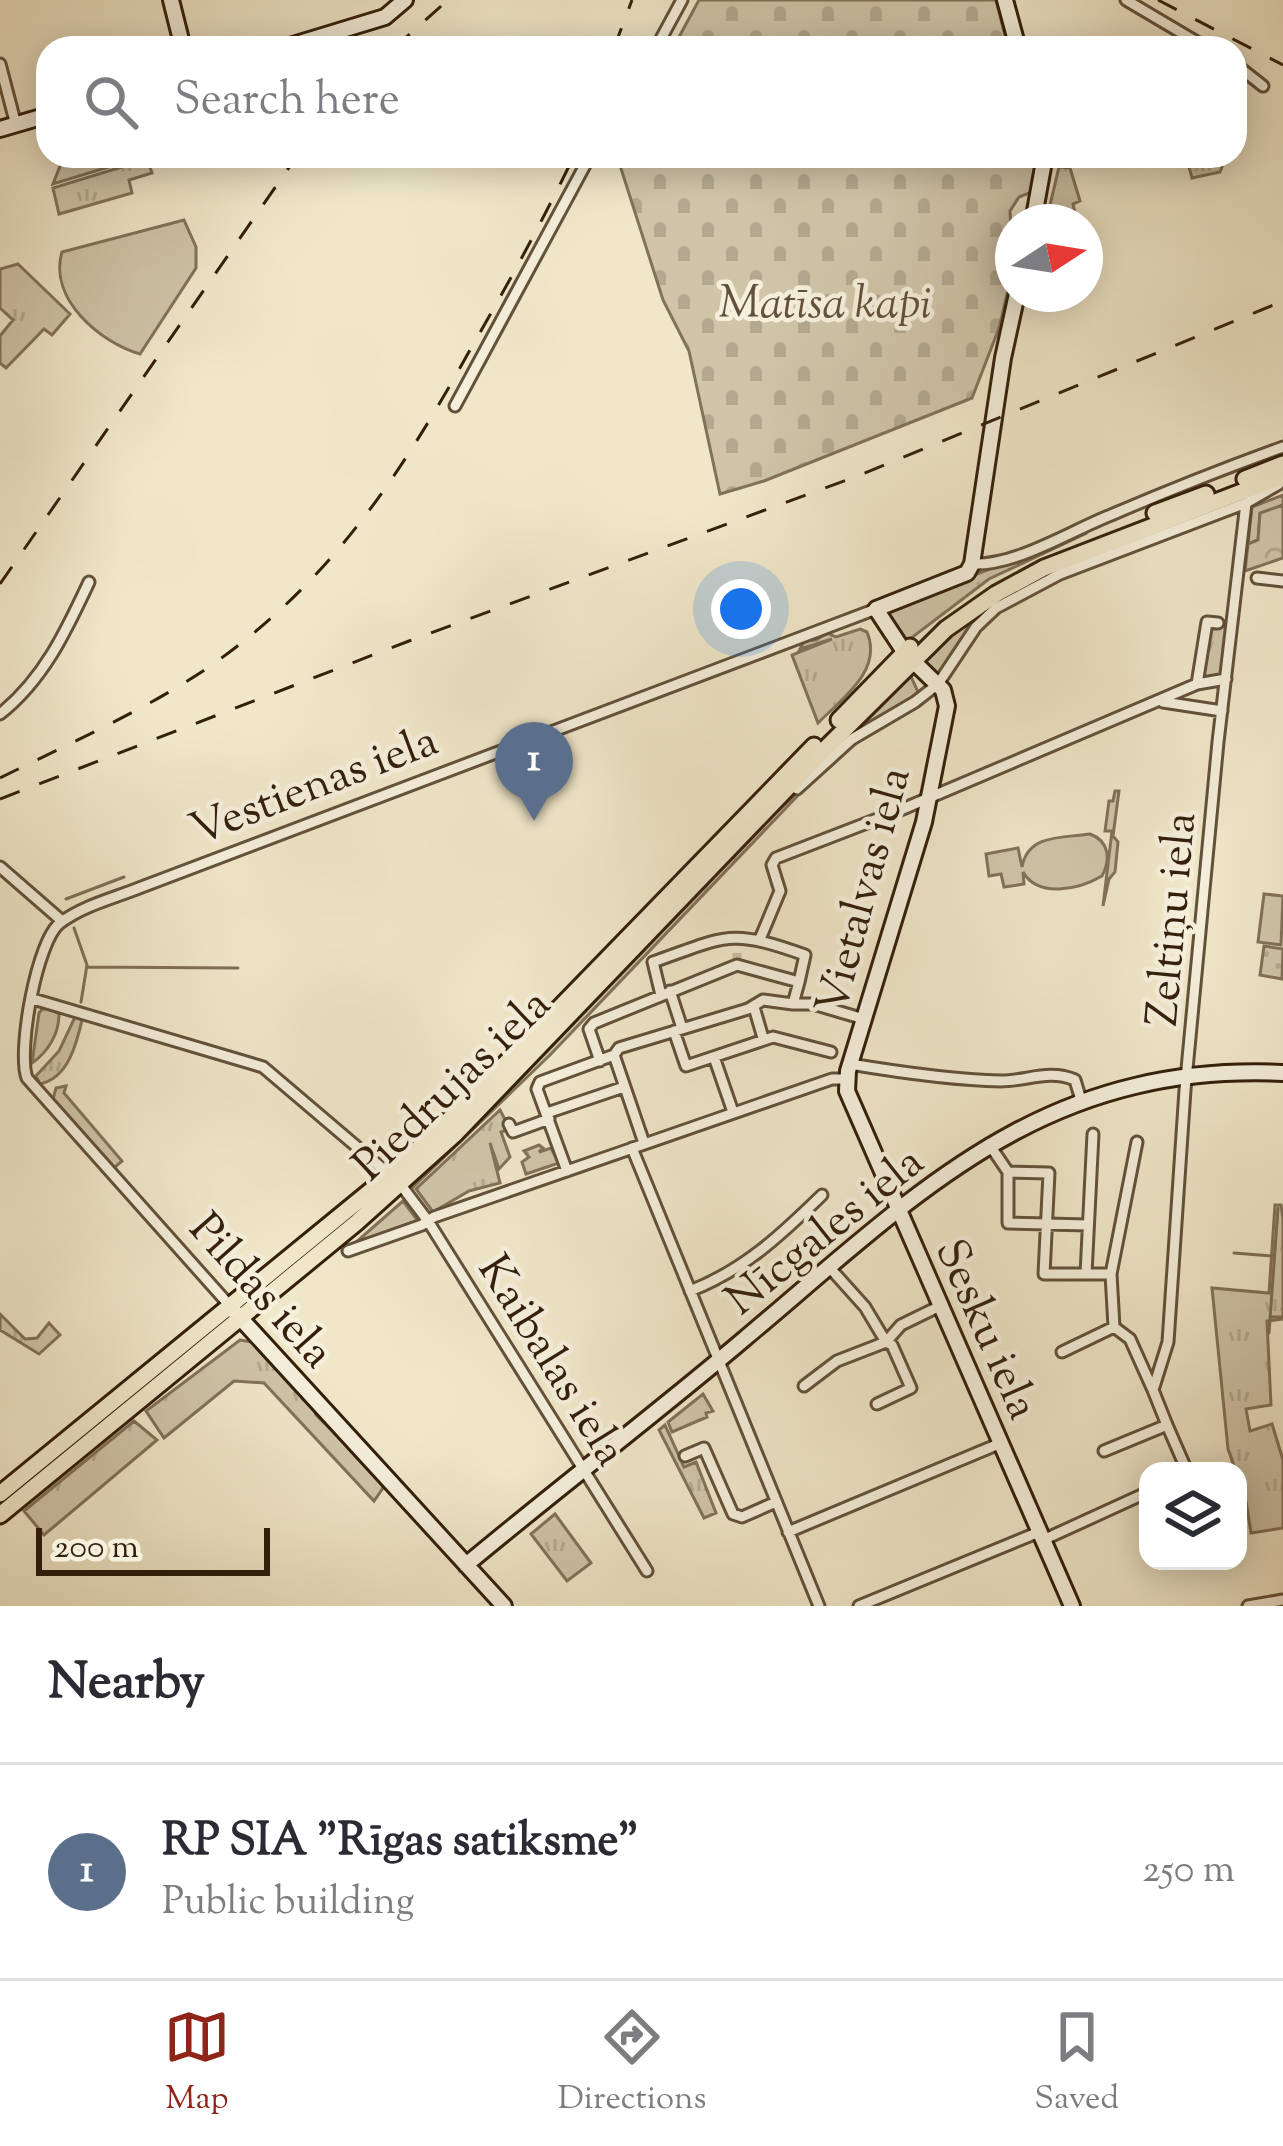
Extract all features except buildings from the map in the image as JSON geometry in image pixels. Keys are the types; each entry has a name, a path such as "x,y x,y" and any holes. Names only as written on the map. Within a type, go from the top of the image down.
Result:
{"main road":[{"name":"Vestienas iela","path":"906,653 941,620 1014,572 1283,464"},
{"path":"906,653 1044,568 1283,479"},
{"name":"Piedrujas iela","path":"0,1515 497,1094 760,819 906,653"},
{"name":"Piedrujas iela","path":"395,1180 906,653"},
{"name":"Piedrujas iela","path":"0,1494 236,1313"}],"street":[{"path":"171,0 180,36"},
{"path":"322,36 385,16 405,0"},
{"path":"662,36 682,0"},
{"path":"1005,0 1015,36"},
{"path":"1126,0 1187,36"},
{"path":"0,64 8,127"},
{"path":"1247,73 1263,86"},
{"path":"455,406 584,168"},
{"path":"1037,204 1043,168"},
{"path":"972,564 1013,312"},
{"name":"Vestienas iela","path":"62,921 269,838 876,610 967,573 972,564 991,564 1059,539 1283,447"},
{"path":"760,819 852,739 934,687 985,617 1027,588 1246,502 1283,479"},
{"name":"Vestienas iela","path":"1176,506 1204,480"},
{"name":"Zeltiņu iela","path":"1153,1390 1168,1342 1186,1076 1246,502"},
{"path":"1257,578 1283,581"},
{"path":"0,713 48,662 89,583"},
{"path":"876,610 906,653"},
{"path":"1197,684 1207,622 1218,623"},
{"path":"760,939 780,890 772,861 1197,684 1226,679"},
{"name":"Vietalvas iela","path":"848,1071 928,797 946,699 934,687"},
{"path":"1158,701 1222,711"},
{"path":"0,867 62,921 45,944 33,999"},
{"path":"793,1004 805,955 760,939 737,935 653,962 686,1066 773,1036 832,1052"},
{"path":"737,935 737,959"},
{"path":"600,1061 590,1029 594,1023 658,1000 737,959 799,982"},
{"name":"Kaibalas iela","path":"33,999 263,1067 395,1180 428,1221 646,1571"},
{"name":"Pildas iela","path":"33,999 22,1049 27,1078 504,1606"},
{"path":"567,1171 537,1084 614,1055 619,1048 754,1007 763,1000 813,1004 864,1019"},
{"path":"754,1007 763,1038"},
{"path":"614,1055 638,1145 690,1291 819,1606"},
{"path":"713,1057 733,1112"},
{"path":"347,1251 848,1071 1004,1081 1047,1074 1070,1076 1081,1100"},
{"name":"Sesku iela","path":"848,1071 849,1100 1072,1606"},
{"name":"Nīcgales iela","path":"466,1565 898,1211 989,1144 1081,1100 1134,1084 1186,1076 1283,1073"},
{"path":"509,1124 513,1132 624,1087"},
{"path":"1086,1274 1093,1134"},
{"path":"1137,1142 1111,1274 1114,1327 1130,1339 1182,1462"},
{"path":"989,1144 1008,1172 1008,1223 1088,1225"},
{"path":"1008,1172 1049,1173 1044,1274 1111,1274"},
{"path":"690,1291 729,1276 778,1239 822,1195"},
{"path":"830,1268 892,1345 911,1388 877,1403"},
{"path":"804,1386 837,1361 886,1342 901,1325 940,1306"},
{"path":"1062,1352 1114,1327"},
{"path":"1104,1450 1167,1425"},
{"path":"788,1532 1000,1443"},
{"path":"685,1456 704,1448 733,1514 742,1517 776,1502"},
{"path":"859,1606 1139,1496"},
{"path":"1248,1606 1283,1600"}],"green space":[{"path":"699,0 996,0 1005,36 680,36"},
{"path":"59,168 105,168 53,184"},
{"path":"118,168 150,168 152,173 129,180 132,193 59,214 53,188"},
{"name":"Matīsa kapi","path":"621,168 1035,168 1032,192 1014,204 995,204 995,312 1003,312 972,398 720,494 689,351 663,300"},
{"path":"1059,168 1070,168 1080,201 1050,204"},
{"path":"1189,168 1222,168 1220,172 1192,178"},
{"path":"184,220 196,247 196,268 140,354 109,340 70,302 60,269 62,252"},
{"path":"18,264 70,314 52,335 44,329 6,368 0,363 0,336 13,320 0,308 0,269"},
{"path":"1283,495 1283,505 1260,514 1258,540 1248,544 1252,507"},
{"path":"1248,498 1016,591 1002,601 938,677 919,658 953,628 1031,580"},
{"path":"1283,505 1283,558 1245,571 1248,544 1258,540 1260,513"},
{"path":"1087,533 989,579 906,642 888,620 891,610 934,590"},
{"path":"1220,621 1227,623 1221,674 1202,679 1210,627 1219,627"},
{"path":"860,629 867,632 871,646 865,671 818,723 792,655 832,639 800,649 804,641"},
{"path":"908,670 919,694 843,741"},
{"path":"828,764 550,1055 411,1189 411,1181"},
{"path":"1115,791 1119,791 1113,836 1118,842 1115,872 1103,906 1112,831 1105,831"},
{"path":"1090,834 1105,846 1107,857 1102,876 1092,881 1048,888 1038,886 1023,872 1024,884 1004,887 1001,874 989,876 986,854 1018,848 1022,867 1025,856 1039,843"},
{"path":"1264,894 1283,896 1281,945 1258,942"},
{"path":"1264,946 1283,949 1282,979 1260,975"},
{"path":"45,1006 59,1014 57,1029 48,1048 32,1063 39,1013"},
{"path":"76,1015 83,1016 70,1058 58,1074 40,1084 36,1076 59,1051"},
{"path":"66,1086 64,1093 122,1161 114,1168 53,1099 56,1088"},
{"path":"500,1110 510,1129 501,1132 510,1157 499,1169 490,1143 500,1183 469,1191 433,1212 416,1189"},
{"path":"543,1148 539,1152 551,1148 559,1163 526,1174 522,1162 529,1157 524,1151"},
{"path":"403,1201 418,1221 416,1225 354,1244"},
{"path":"1275,1205 1281,1205 1283,1319 1267,1321 1271,1405 1246,1409 1250,1431 1272,1424 1283,1460 1283,1528 1251,1533 1247,1462 1232,1462 1228,1449 1212,1288 1269,1293"},
{"path":"0,1314 25,1339 37,1338 49,1323 60,1335 39,1354 0,1330"},
{"path":"240,1340 257,1343 316,1415 380,1478 383,1488 374,1501 264,1383 234,1381 164,1438 146,1411"},
{"path":"703,1394 713,1411 672,1432 668,1422"},
{"path":"134,1421 157,1440 44,1535 24,1511"},
{"path":"665,1425 684,1467 696,1462 716,1513 704,1518 659,1430"},
{"path":"555,1514 591,1563 567,1581 531,1534"}],"waterway":[{"path":"66,899 124,877"},
{"path":"74,928 87,965 81,1002"},
{"path":"87,967 238,968"},
{"path":"1269,1333 1278,1208"},
{"path":"1234,1253 1273,1256"},
{"path":"1272,1317 1283,1317"}],"tunnel":[{"path":"737,953 737,959"}],"railway":[{"path":"408,36 448,0"},
{"path":"618,36 632,0"},
{"path":"1158,0 1227,36"},
{"path":"1247,46 1283,65"},
{"path":"0,584 289,168"},
{"path":"0,778 203,671 247,638 323,566 416,442 511,278 568,168"},
{"path":"0,799 409,641 855,477 1283,301"}],"place":[{"name":"RP SIA \"Rīgas satiksme\"","path":"534,821"}]}
